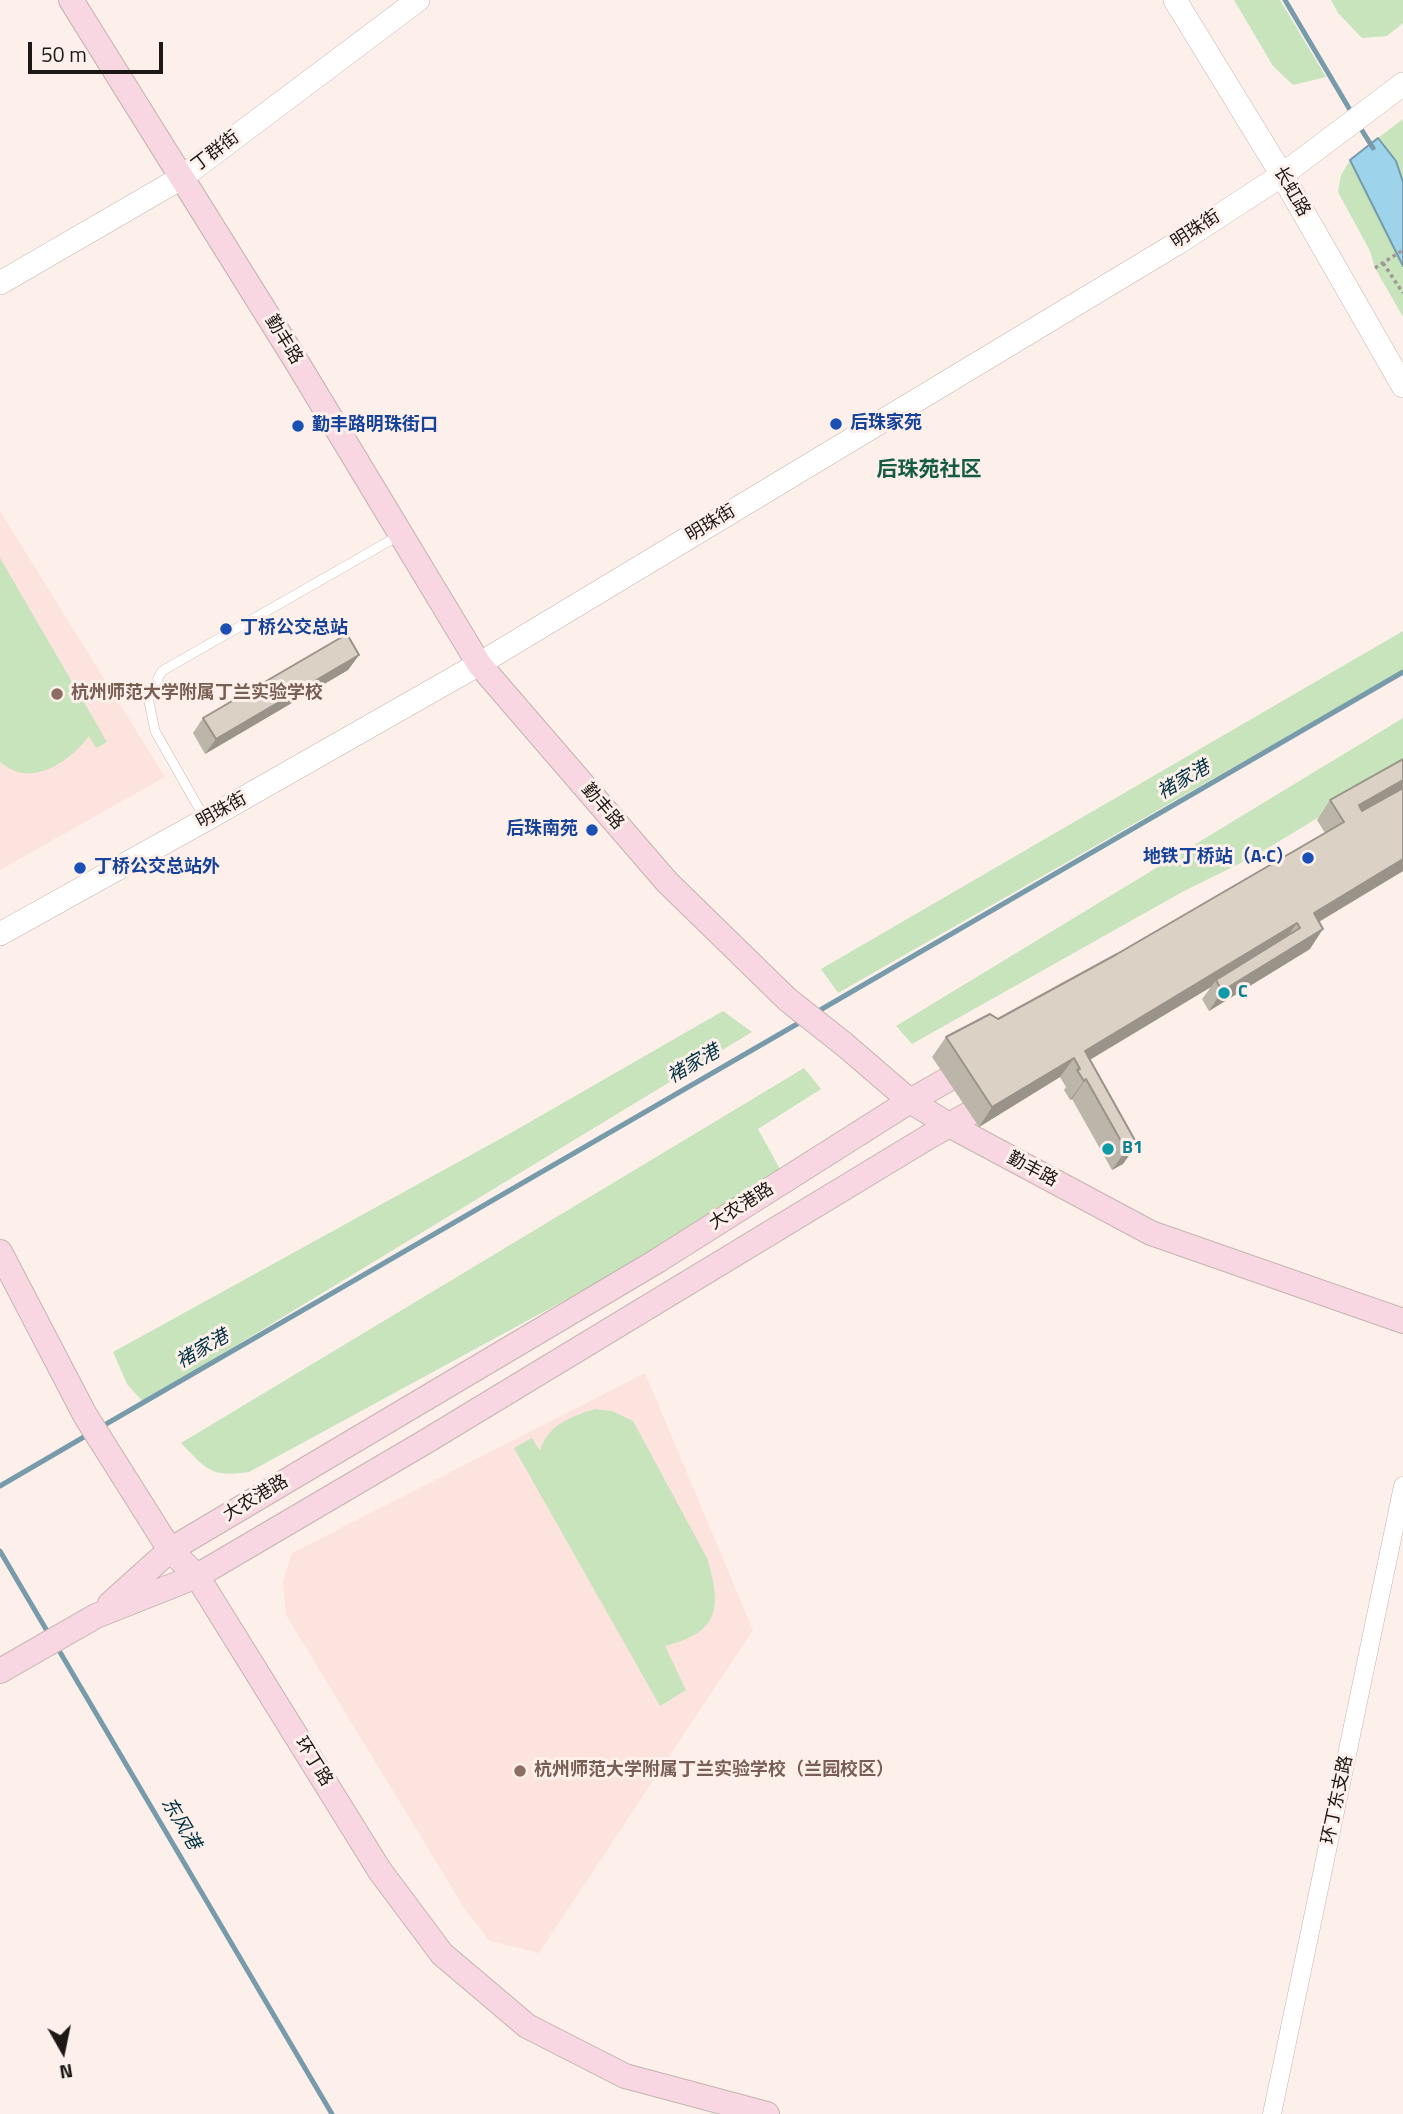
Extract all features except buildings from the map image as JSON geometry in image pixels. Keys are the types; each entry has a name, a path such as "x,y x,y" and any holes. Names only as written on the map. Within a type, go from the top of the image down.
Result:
{"main road":[{"name":"勤丰路","path":"71,0 298,364 479,664 667,883 788,1000 910,1101 949,1125 1151,1233 1403,1321"},
{"name":"大农港路","path":"96,1616 170,1550 657,1261 910,1101 993,1054"},
{"name":"大农港路","path":"1,1670 96,1616 197,1576 425,1443 949,1125 1020,1085"},
{"name":"环丁路","path":"0,1252 85,1415 132,1491 170,1550 197,1576 380,1871 442,1954 527,2026 625,2076 767,2114"}],"street":[{"name":"丁群街","path":"0,283 181,178 418,0"},
{"name":"长虹路","path":"1175,0 1282,175 1403,386"},
{"name":"明珠街","path":"0,934 479,664 1164,251 1282,175 1403,84"},
{"name":"环丁东支路","path":"1272,2114 1403,1486"}],"lane":[{"path":"205,820 155,731 148,697 162,671 401,534"}],"path":[{"path":"1375,268 1403,250"},
{"path":"1384,263 1403,293"}],"shaded area":[{"name":"杭州师范大学附属丁兰实验学校","path":"0,511 165,777 0,870"},
{"name":"杭州师范大学附属丁兰实验学校（兰园校区）","path":"645,1373 753,1630 539,1953 490,1941 466,1911 286,1615 283,1581 292,1553"}],"green space":[{"path":"1234,0 1280,0 1326,77 1293,85 1273,66"},
{"path":"1331,0 1403,0 1403,23 1387,36 1362,38 1338,13"},
{"path":"1403,119 1403,182 1396,161 1378,138"},
{"path":"1350,160 1403,266 1403,317 1375,268 1370,251 1338,192 1341,175"},
{"path":"0,558 107,742 96,748 89,736 66,759 36,773 15,771 0,762"},
{"path":"1403,631 1403,670 838,993 821,969"},
{"path":"1403,718 1403,766 1255,856 1184,891 912,1044 896,1026"},
{"path":"723,1011 752,1032 143,1402 127,1384 113,1352 509,1134"},
{"path":"804,1068 821,1089 758,1129 786,1180 249,1472 226,1474 210,1470 181,1443"},
{"path":"595,1409 612,1411 633,1421 707,1558 712,1576 715,1604 706,1625 697,1633 665,1646 686,1690 660,1706 514,1448 532,1438 540,1451 555,1428 569,1419"}],"water":[{"path":"1378,138 1396,161 1403,182 1403,266 1350,160"}],"waterway":[{"path":"1285,0 1353,115"},
{"path":"1358,124 1373,148"},
{"name":"褚家港","path":"815,1013 1403,672"},
{"name":"褚家港","path":"101,1427 804,1020"},
{"name":"褚家港","path":"0,1486 89,1434"},
{"name":"东风港","path":"0,1551 50,1636"},
{"name":"东风港","path":"57,1647 332,2114"}],"place":[{"name":"后珠家苑","path":"836,424"},
{"name":"勤丰路明珠街口","path":"298,426"},
{"name":"丁桥公交总站","path":"226,629"},
{"name":"杭州师范大学附属丁兰实验学校","path":"57,694"},
{"name":"后珠南苑","path":"592,830"},
{"name":"地铁丁桥站（A·C）","path":"1308,858"},
{"name":"丁桥公交总站外","path":"80,868"},
{"name":"C","path":"1224,993"},
{"name":"B1","path":"1108,1149"},
{"name":"杭州师范大学附属丁兰实验学校（兰园校区）","path":"520,1771"}],"district":[{"name":"后珠苑社区","path":"929,471"}]}
